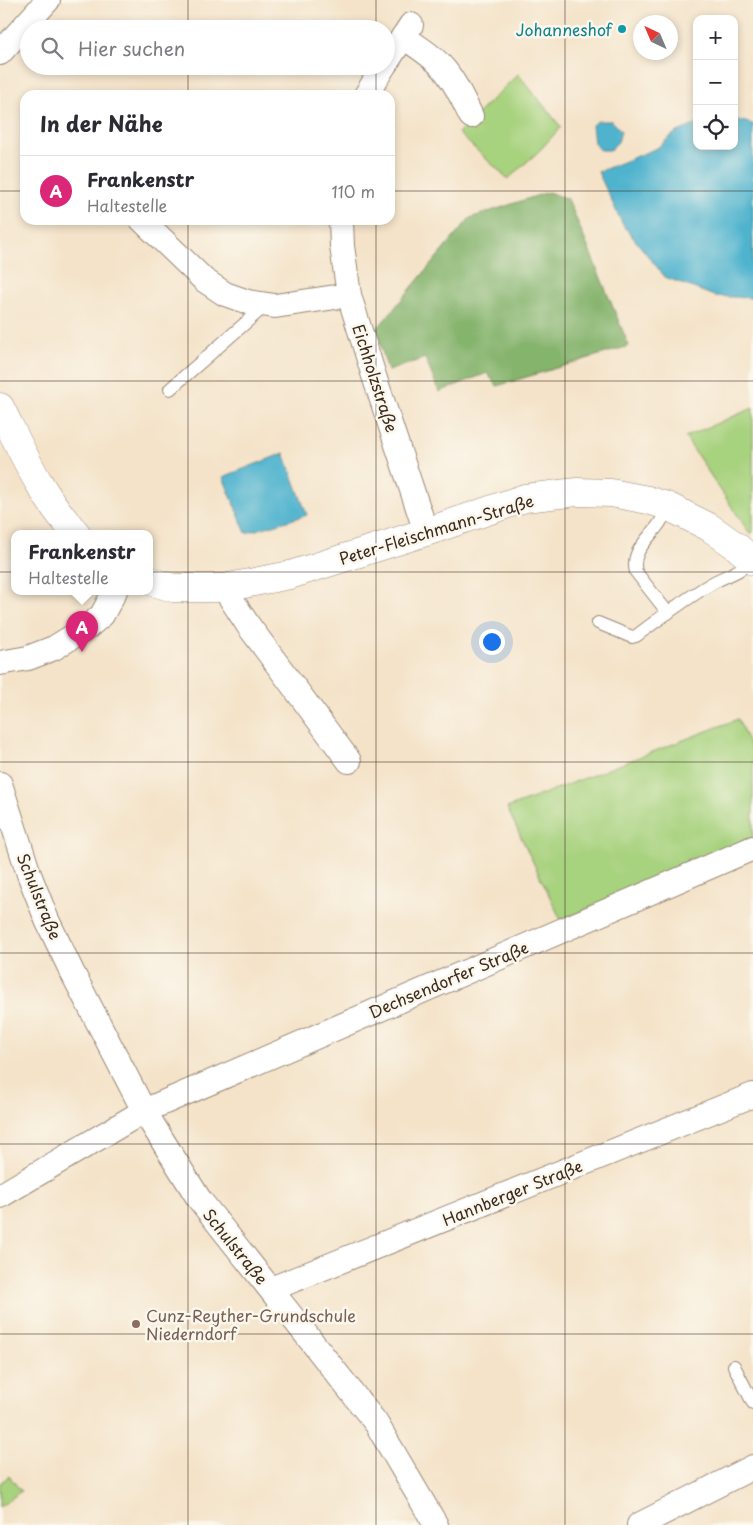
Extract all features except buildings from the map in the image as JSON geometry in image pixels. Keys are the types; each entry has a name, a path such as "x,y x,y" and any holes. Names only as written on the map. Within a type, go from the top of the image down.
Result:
{"street":[{"path":"30,20 48,0"},
{"path":"395,50 408,30 424,51 443,68 456,86 471,116"},
{"path":"0,53 20,31"},
{"path":"369,90 379,75"},
{"path":"147,225 204,280 225,294 248,302 275,306 350,294"},
{"name":"Eichholzstraße","path":"341,225 342,246 350,294 374,376 426,532"},
{"path":"0,407 41,486 60,517 73,530"},
{"name":"Peter-Fleischmann-Straße","path":"153,581 173,588 224,588 290,575 525,498 577,492 611,493 668,506 709,527 753,560"},
{"path":"224,588 248,625 349,761"},
{"path":"0,663 28,658 54,648 68,640 102,615 113,595"},
{"name":"Schulstraße","path":"0,784 29,874 47,920 144,1111 199,1199 376,1424 436,1525"},
{"name":"Dechsendorfer Straße","path":"144,1111 753,848"},
{"name":"Hannberger Straße","path":"271,1289 753,1095"},
{"path":"0,1196 144,1111"},
{"path":"639,1525 753,1467"}],"lane":[{"path":"170,389 266,305"},
{"path":"668,506 660,521 636,555 634,564 636,572 668,613"},
{"path":"598,623 632,638 711,584 742,570 753,560"},
{"path":"734,1366 753,1403"}],"green space":[{"path":"518,74 561,127 539,151 508,179 458,133"},
{"path":"548,192 568,199 629,346 497,386 487,373 439,392 425,358 388,371 376,330 470,218"},
{"path":"753,408 753,532 750,534 685,437"},
{"path":"738,719 753,753 753,837 561,920 507,808"},
{"path":"9,1476 21,1491 0,1507 0,1483"}],"water":[{"path":"738,120 753,124 753,298 714,296 665,277 623,225 598,172 657,148 675,133 693,126 693,150 738,150"},
{"path":"598,121 612,121 621,131 618,142 610,150 600,150 594,143 592,125"},
{"path":"284,453 307,515 246,533 223,477"}],"place":[{"name":"Johanneshof","path":"622,29"},
{"name":"Frankenstr","path":"82,652"},
{"name":"Cunz-Reyther-Grundschule Niederndorf","path":"136,1324"}]}
